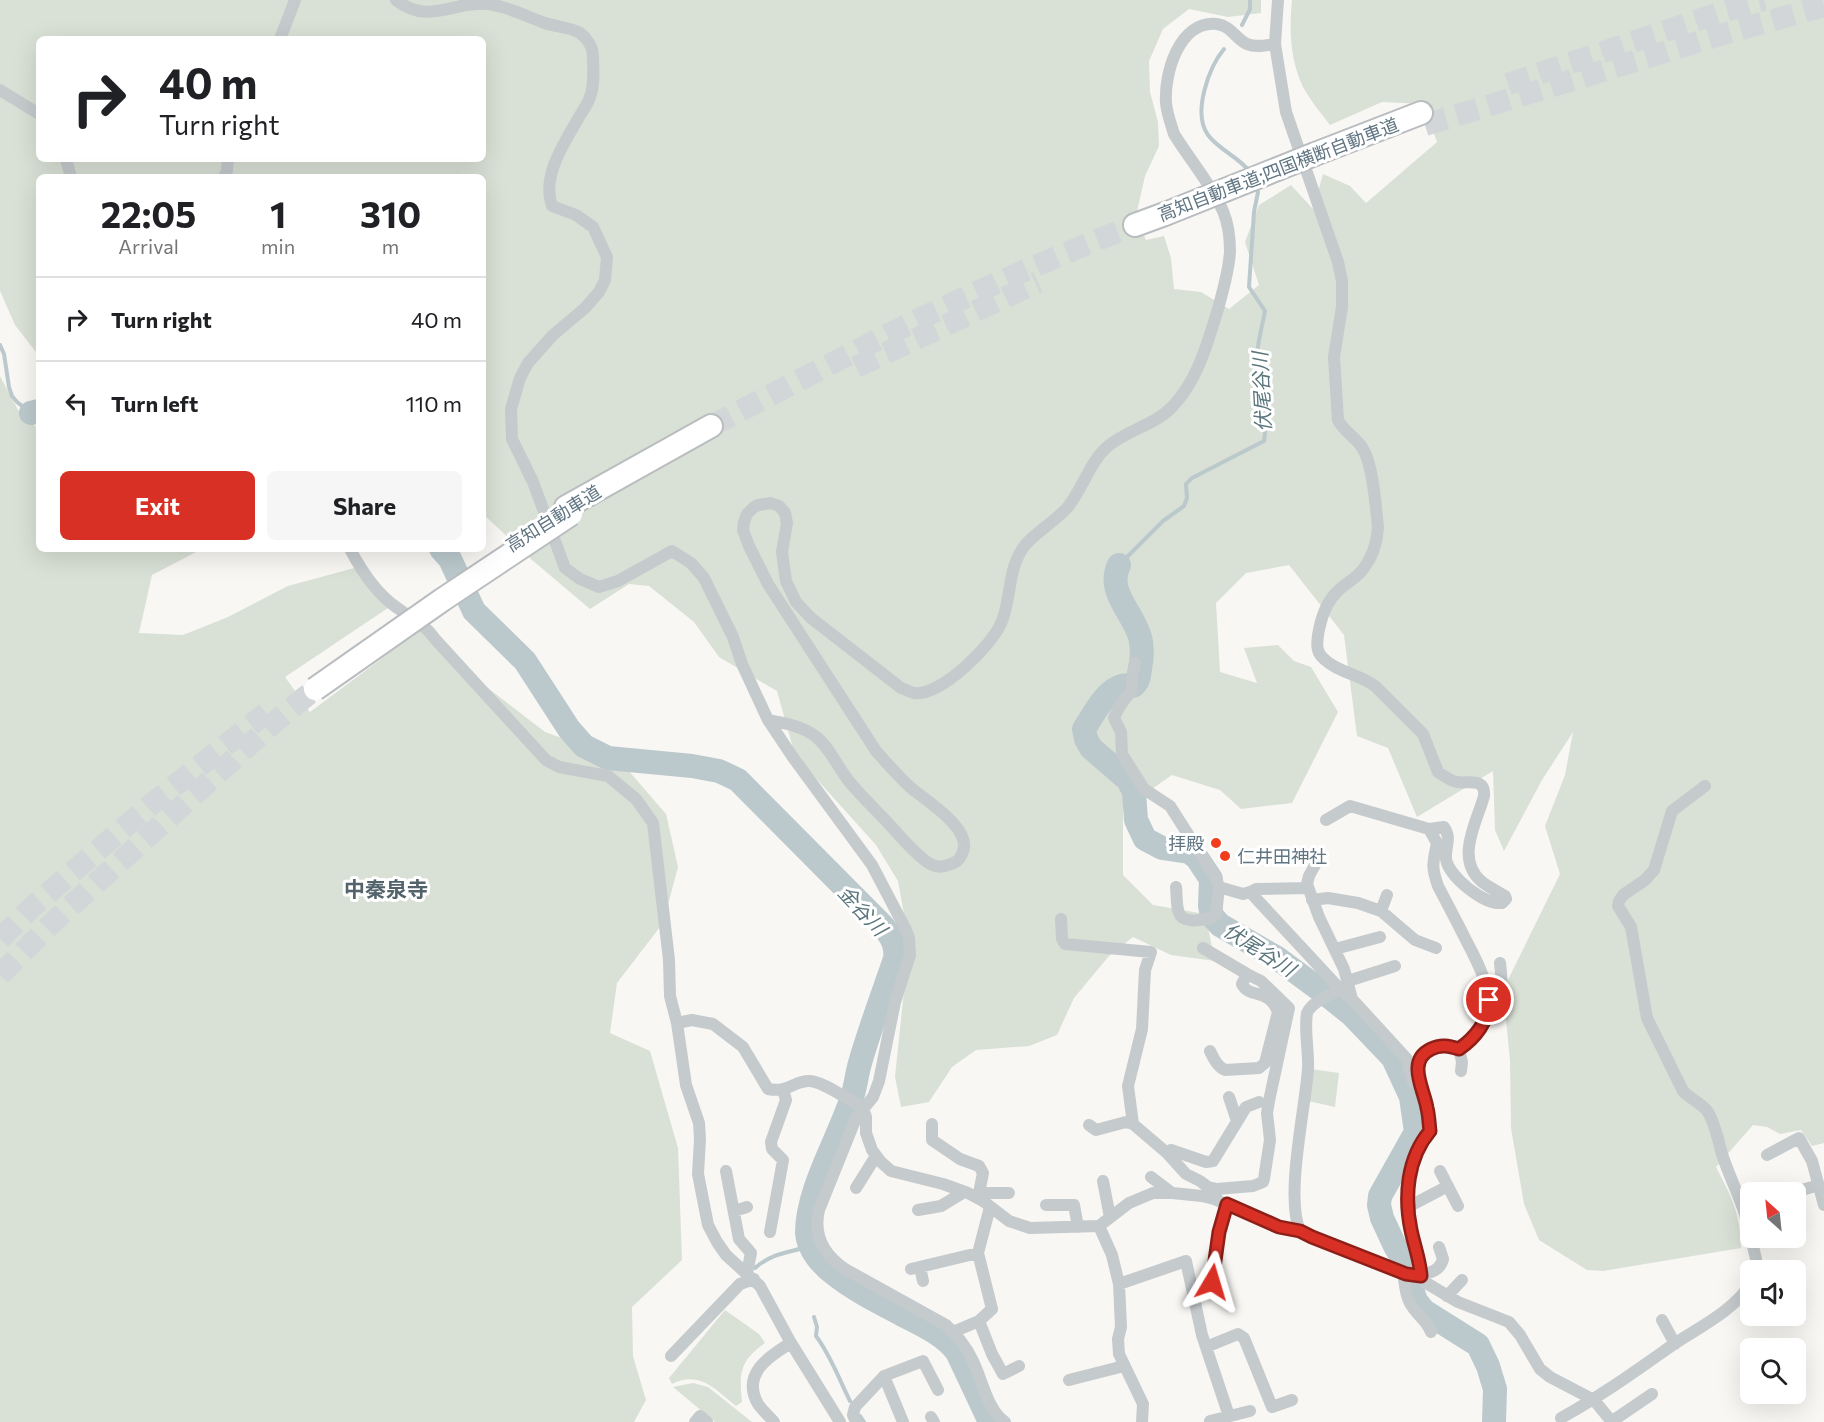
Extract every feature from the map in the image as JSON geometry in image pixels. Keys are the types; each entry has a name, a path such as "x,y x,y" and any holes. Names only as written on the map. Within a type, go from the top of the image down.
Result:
{"highway":[{"name":"高知自動車道;四国横断自動車道","path":"1137,230 1423,119"},
{"name":"高知自動車道","path":"312,685 442,600 569,511 714,430"}],"street":[{"path":"281,36 295,0"},
{"path":"396,0 406,8 430,12 459,6 488,4 578,32 586,38 593,50 594,81 590,98 565,142 551,174 548,195 552,206 576,215 593,227 607,257 605,280 599,292 585,308 553,335 528,363 520,378 511,409 512,439 533,482 565,568 580,579 599,587 618,581 672,550 691,563 704,578 768,720 872,865 909,938 909,963 895,1002 879,1081 873,1097 860,1106 819,1210 817,1221 819,1235 831,1259 946,1325 953,1332 965,1345 974,1361 994,1412 1005,1422"},
{"path":"1278,0 1275,44 1286,112 1338,262 1342,281 1342,307 1334,357 1339,423 1363,447 1369,459 1378,528 1374,550 1366,566 1337,591 1327,605 1320,628 1318,648 1320,654 1329,663 1369,681 1414,723 1426,740 1438,772 1456,782 1469,782 1483,786 1484,796 1471,836 1469,861 1477,877 1505,896 1504,901 1498,903 1487,900 1475,893 1456,876 1446,859 1448,833 1444,827 1429,829 1350,806 1326,820"},
{"path":"768,720 789,725 817,737 849,780 928,863 939,867 945,866 956,862 960,857 964,851 960,831 895,772 876,751 768,584 743,530 747,514 758,505 771,503 779,506 787,523 782,552 786,581 796,602 811,618 901,688 914,693 928,691 943,683 976,657 999,629 1012,570 1027,544 1066,508 1106,447 1162,416 1173,406 1195,375 1203,356 1224,288 1230,239 1223,212 1174,134 1170,121 1166,105 1167,74 1178,49 1184,39 1197,27 1216,24 1227,27 1246,44 1258,46 1275,44"},
{"path":"0,90 36,112"},
{"path":"352,552 374,585 394,606 427,627 435,639 546,760 559,767 608,776 636,799 653,823 669,960 670,996 677,1023 686,1085 699,1123 698,1174 708,1225 721,1249 749,1278"},
{"path":"1135,663 1132,685 1114,718 1121,732 1122,754 1144,789 1170,806 1216,878 1219,887 1213,917 1194,920 1182,917 1179,914 1176,887"},
{"path":"1705,786 1672,811 1654,870 1645,880 1623,895 1618,901 1618,906 1631,927 1647,1018 1683,1090 1708,1113 1740,1199"},
{"path":"1429,829 1437,843 1433,858 1438,886 1484,976 1488,992 1488,1011 1476,1034 1459,1049"},
{"path":"1315,865 1308,880 1310,894 1335,950 1336,991"},
{"path":"1219,887 1243,894 1256,889 1310,894 1381,911 1415,940 1436,948"},
{"path":"1250,892 1336,991 1352,999 1407,1059 1420,1108 1424,1139"},
{"path":"1381,911 1387,895"},
{"path":"1060,919 1062,939 1065,944 1151,952 1145,970 1142,1029 1128,1086 1133,1124"},
{"path":"1335,950 1380,937"},
{"path":"677,1023 692,1020 713,1024 743,1047 765,1087 772,1090 783,1090 801,1082 817,1082 860,1106 866,1117 866,1133 876,1156 891,1171 964,1192 978,1198 1009,1221 1030,1228 1099,1226 1129,1203 1153,1193 1202,1196 1263,1182 1270,1140 1267,1113 1290,1013 1289,1008 1261,981 1203,948"},
{"path":"1488,1011 1498,1003 1501,995 1500,963"},
{"path":"1300,1231 1294,1209 1308,1067 1307,1013 1309,1008 1336,991 1395,966"},
{"path":"1210,1051 1214,1060 1225,1070 1259,1068 1265,1063 1278,1012 1269,999 1243,988 1242,984 1247,974"},
{"path":"1431,1332 1427,1321 1418,1315 1408,1300 1411,1275 1420,1267 1410,1228 1408,1207 1410,1174 1424,1139 1430,1131 1427,1106 1417,1068 1427,1052 1438,1046 1459,1049"},
{"path":"1459,1049 1462,1062 1461,1071"},
{"path":"770,1232 783,1160 772,1149 771,1143 786,1100 783,1090"},
{"path":"1229,1097 1237,1121"},
{"path":"1167,1153 1171,1150 1206,1162 1213,1161 1246,1107 1259,1102"},
{"path":"1296,1112 1295,1133 1300,1133"},
{"path":"1089,1125 1096,1130 1126,1122 1133,1124 1167,1153 1186,1174 1200,1181 1227,1204 1279,1227 1300,1231 1411,1275 1470,1308 1509,1322 1543,1372 1594,1400 1612,1422 1652,1394"},
{"path":"932,1124 932,1140 960,1159 980,1166 983,1173 978,1198"},
{"path":"1767,1155 1799,1138 1812,1161 1824,1205"},
{"path":"856,1188 876,1156"},
{"path":"726,1171 739,1239 751,1253 749,1278"},
{"path":"1440,1171 1458,1206"},
{"path":"1151,1178 1172,1193"},
{"path":"1103,1182 1110,1217"},
{"path":"1806,1189 1819,1185"},
{"path":"1408,1207 1448,1186"},
{"path":"918,1210 941,1206 964,1192"},
{"path":"978,1198 987,1193 1009,1194"},
{"path":"1212,1282 1219,1232 1227,1204"},
{"path":"1046,1205 1074,1205 1078,1227"},
{"path":"734,1211 747,1207"},
{"path":"953,1332 979,1321 992,1309 978,1252 990,1207"},
{"path":"1099,1226 1112,1255 1119,1284 1119,1354 1143,1404 1142,1422"},
{"path":"1411,1275 1439,1267 1443,1259 1439,1247"},
{"path":"923,1281 915,1268 978,1252"},
{"path":"1119,1284 1186,1262 1206,1347 1229,1416"},
{"path":"731,1269 760,1286 791,1343 840,1422"},
{"path":"671,1356 740,1284 749,1278"},
{"path":"1447,1296 1462,1280"},
{"path":"1561,1418 1594,1400 1740,1298"},
{"path":"1662,1320 1675,1344"},
{"path":"979,1321 1003,1374 1019,1366"},
{"path":"1206,1347 1238,1334 1245,1338 1272,1407 1292,1400"},
{"path":"774,1422 758,1404 754,1392 755,1377 761,1364 791,1343"},
{"path":"856,1422 853,1415 855,1407 884,1376 923,1361 938,1390"},
{"path":"1070,1380 1124,1366"},
{"path":"884,1376 903,1422"},
{"path":"1210,1421 1250,1411"},
{"path":"695,1422 700,1416 707,1422"}],"shaded area":[{"path":"0,0 1261,0 1261,13 1228,17 1189,9 1163,29 1149,61 1150,92 1158,122 1159,146 1145,176 1136,216 1146,240 1164,236 1171,258 1174,289 1201,292 1229,309 1259,285 1245,242 1259,205 1291,185 1313,209 1323,174 1350,186 1366,203 1437,142 1423,104 1382,102 1330,125 1303,87 1295,66 1291,33 1292,0 1824,0 1824,1143 1812,1146 1801,1130 1780,1134 1767,1127 1753,1125 1716,1167 1734,1206 1739,1225 1741,1248 1603,1271 1587,1270 1539,1240 1524,1204 1511,1128 1510,1060 1503,990 1560,874 1545,826 1565,775 1573,732 1542,780 1504,851 1495,830 1493,771 1417,817 1388,748 1357,736 1344,635 1289,565 1246,573 1216,603 1220,672 1257,683 1244,648 1278,645 1294,661 1311,667 1338,712 1292,803 1241,809 1220,790 1172,775 1123,809 1123,875 1153,905 1205,914 1215,961 1171,955 1133,937 1109,956 1074,998 1057,1035 1029,1046 976,1050 952,1067 929,1102 901,1107 895,1077 909,942 898,881 876,845 795,755 777,691 719,657 694,622 649,586 629,584 590,609 532,560 486,517 486,174 36,174 36,352 15,325 0,291"},
{"path":"0,376 18,410 36,427 36,552 196,552 152,575 139,633 183,635 228,617 288,586 358,567 388,608 285,677 310,712 420,630 441,652 545,732 567,740 609,748 666,814 678,867 663,923 617,983 610,1033 650,1051 678,1148 682,1260 632,1307 633,1356 646,1400 634,1422 0,1422"},
{"path":"1311,1069 1339,1073 1335,1107 1308,1101"},
{"path":"725,1310 759,1334 765,1343 750,1356 743,1368 742,1402 736,1406 707,1384 691,1379 672,1384 669,1378"},
{"path":"693,1383 708,1387 752,1422 715,1422 673,1387"}],"waterway":[{"name":"伏尾谷川","path":"1242,25 1250,9 1250,0"},
{"name":"伏尾谷川","path":"1224,49 1213,67 1204,90 1203,126 1218,145 1250,172"},
{"name":"伏尾谷川","path":"1119,565 1163,521 1184,506 1187,498 1186,484 1192,478 1264,441 1265,426 1258,392 1256,366 1265,311 1249,287 1254,212 1258,192 1256,187"},
{"name":"金谷川","path":"0,345 4,354 12,396 31,413"},
{"name":"金谷川","path":"31,413 36,412"},
{"name":"金谷川","path":"444,552 450,559 474,611 525,661 569,729 584,746 608,758 692,766 719,771 738,780 889,933 894,945 895,959 864,1050 853,1094 812,1198 808,1216 808,1239 820,1261 842,1280 866,1296 931,1330 952,1346 990,1422"},
{"name":"伏尾谷川","path":"1119,565 1116,575 1118,593 1137,628 1141,641 1142,657 1139,676 1133,686 1124,685 1117,688 1104,699 1084,729 1086,739 1091,748 1128,780 1134,792 1136,820 1145,839 1162,848 1189,852 1197,858 1211,879 1210,906 1212,916 1220,925 1277,958 1327,995 1352,1015 1393,1058 1411,1097 1416,1132 1380,1196 1379,1205 1382,1218 1409,1269 1416,1301 1424,1311 1478,1345 1495,1389 1494,1422"},
{"path":"755,1268 775,1256 810,1246"},
{"path":"814,1317 817,1327 816,1336 850,1401"},
{"path":"860,1416 864,1422"}],"tunnel":[{"path":"1508,84 1764,0"},
{"path":"1425,125 1730,32 1824,6"},
{"path":"711,426 949,305 1041,263 1135,225"},
{"path":"856,367 1038,282"},
{"path":"0,975 50,925 278,719 315,689"},
{"path":"0,939 31,908 148,807 266,713"}],"place":[{"name":"拝殿","path":"1216,843"},
{"name":"仁井田神社","path":"1225,856"}],"district":[{"name":"中秦泉寺","path":"386,888"}],"route":[{"path":"1212,1282 1219,1232 1227,1204 1279,1227 1300,1231 1406,1274 1421,1276 1410,1228 1408,1192 1415,1157 1430,1131 1427,1106 1417,1068 1422,1056 1433,1048 1444,1046 1459,1049 1469,1042 1483,1023 1489,1000"}]}
